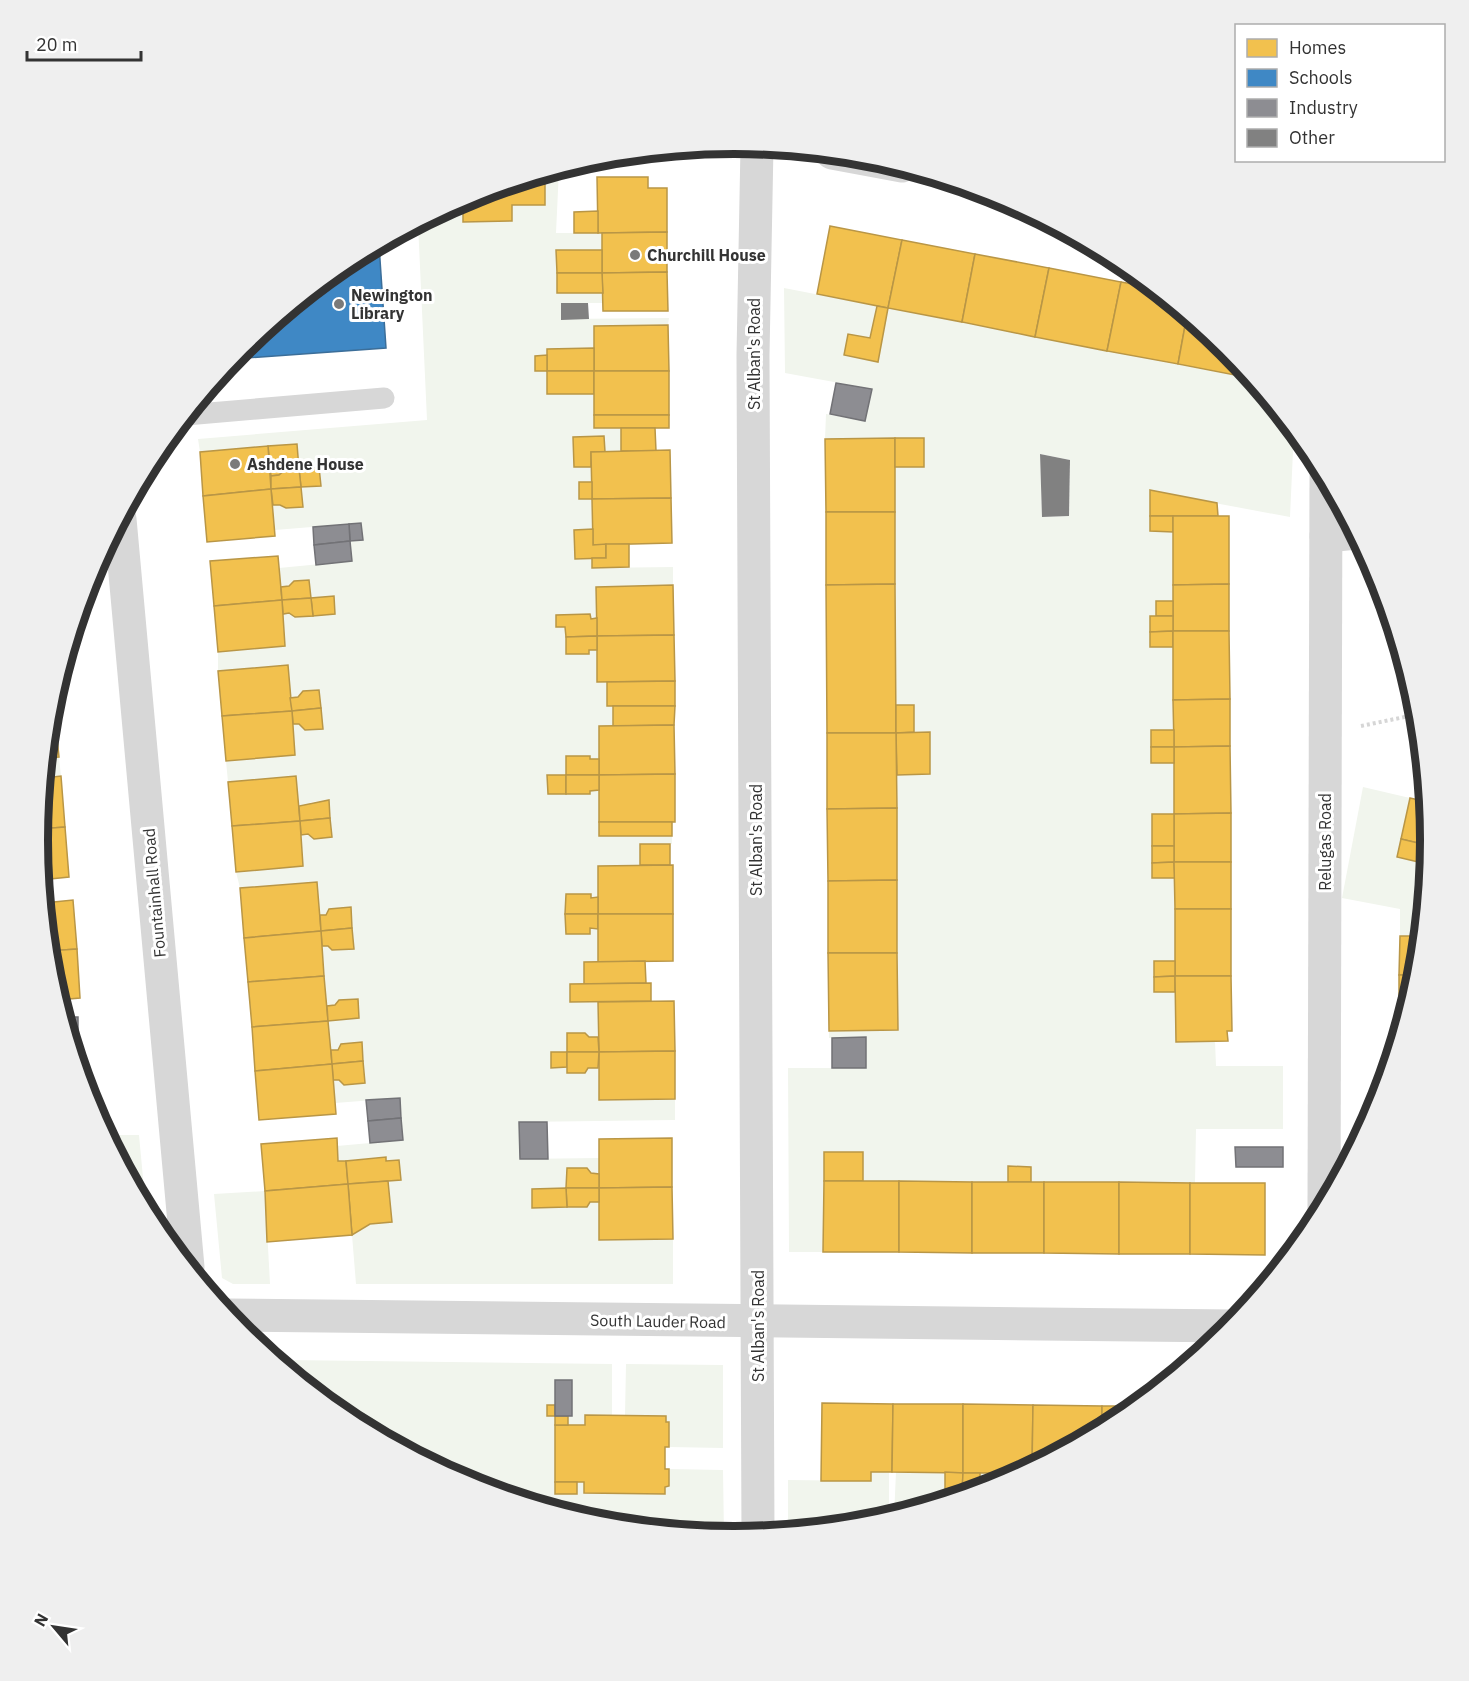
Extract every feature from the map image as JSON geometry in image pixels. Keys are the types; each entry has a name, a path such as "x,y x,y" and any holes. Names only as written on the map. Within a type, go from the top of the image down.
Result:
{"street":[{"name":"St Alban's Road","path":"757,155 753,355 758,1526"},
{"name":"Relugas Road","path":"1324,1192 1325,733 1341,534 1334,506"},
{"name":"Fountainhall Road","path":"121,533 187,1254"},
{"name":"South Lauder Road","path":"240,1316 1220,1326"}],"lane":[{"path":"197,414 384,398"}],"path":[{"path":"1325,733 1409,716"}],"shaded area":[{"path":"559,177 556,233 602,233 602,250 557,250 557,293 603,293 603,303 561,303 561,319 669,318 668,325 594,326 594,348 535,356 535,371 547,371 547,394 594,394 595,428 621,428 621,451 605,452 604,436 573,437 574,467 591,467 592,482 579,482 579,499 592,499 592,568 673,567 673,585 597,587 597,618 591,619 590,614 556,615 556,627 565,627 566,654 589,654 589,650 597,650 598,682 607,682 607,706 613,706 613,726 599,726 599,759 590,759 589,756 566,756 566,775 548,775 548,794 590,794 590,791 599,790 599,836 672,836 672,844 640,844 640,865 598,866 598,897 591,898 591,894 566,894 566,934 590,934 590,928 598,929 598,962 584,962 584,984 570,984 570,1002 598,1002 598,1037 589,1037 585,1033 567,1033 567,1052 551,1053 551,1067 567,1067 567,1073 585,1073 588,1068 598,1068 599,1100 675,1099 675,1120 519,1122 520,1159 599,1158 599,1174 567,1168 566,1188 532,1189 532,1208 587,1207 590,1202 599,1202 673,1239 673,1284 356,1284 352,1235 370,1224 392,1222 388,1181 399,1160 386,1161 385,1157 338,1161 337,1146 403,1140 400,1098 335,1103 333,1080 339,1080 344,1085 365,1083 362,1042 342,1044 338,1050 331,1050 328,1021 359,1018 357,999 339,1000 335,1005 327,1006 322,946 328,946 332,950 354,948 351,908 329,909 326,915 320,915 316,882 240,888 236,872 303,866 301,835 332,837 329,800 299,806 296,776 228,782 226,761 295,755 293,724 299,724 305,730 323,728 319,690 303,691 298,697 290,698 287,665 218,671 218,652 285,646 283,614 289,613 295,617 335,614 334,596 311,598 309,580 281,587 279,568 352,561 350,541 363,540 361,523 275,530 273,505 303,507 301,487 319,468 299,469 297,444 200,452 198,439 427,420 418,232 463,210 464,222 511,221 512,205 534,184"},
{"path":"784,288 877,306 870,338 848,334 845,355 878,362 888,308 1240,377 1293,443 1290,517 1150,491 1150,531 1173,532 1173,601 1156,602 1156,616 1150,616 1173,647 1174,814 1152,814 1152,878 1175,878 1175,961 1154,961 1154,992 1175,992 1176,1041 1215,1041 1216,1066 1283,1066 1283,1129 1196,1129 1195,1183 1031,1182 1030,1167 1009,1166 1008,1182 863,1181 863,1152 824,1152 823,1252 789,1252 788,1068 866,1068 865,1038 829,1038 829,1031 898,1030 897,775 930,774 930,733 914,732 914,705 896,705 895,467 923,438 825,439 826,414 865,421 872,389 785,373","holes":["1040,454 1070,460 1069,516 1042,517"]},
{"path":"53,757 59,757 61,776 51,777"},
{"path":"1363,787 1410,798 1397,857 1421,862 1414,936 1400,936 1400,909 1342,898"},
{"path":"115,1135 139,1135 144,1191"},
{"path":"265,1191 270,1284 233,1284 222,1278 214,1194"},
{"path":"286,1360 612,1364 612,1415 585,1415 585,1425 568,1425 568,1416 572,1415 572,1380 555,1380 555,1405 547,1405 547,1415 555,1416 576,1494 577,1482 584,1482 585,1493 665,1494 665,1487 669,1486 669,1469 723,1470 724,1527 645,1521 557,1504 472,1475 391,1435 353,1411"},
{"path":"626,1364 723,1365 723,1448 669,1447 669,1422 666,1422 666,1416 625,1415"},
{"path":"871,1472 889,1472 889,1509 788,1525 788,1480 870,1481"},
{"path":"896,1472 945,1472 945,1492 951,1492 894,1508"},
{"path":"980,1473 1001,1473 997,1475 980,1481"}],"building: Homes":[{"path":"597,177 648,177 648,188 667,188 667,232 598,233"},
{"path":"545,181 545,205 512,205 512,221 463,222 463,210"},
{"path":"598,211 598,233 574,233 574,212"},
{"path":"830,226 902,240 888,308 817,294"},
{"name":"Churchill House","path":"667,232 667,272 602,273 602,233"},
{"path":"902,240 975,254 962,322 888,308"},
{"path":"556,250 602,250 602,273 557,273"},
{"path":"975,254 1049,268 1035,337 962,322"},
{"path":"1049,268 1121,282 1107,351 1035,337"},
{"name":"Churchill House","path":"667,272 668,311 603,311 602,273"},
{"path":"557,273 602,273 603,293 557,293"},
{"path":"1121,282 1136,285 1186,323 1178,364 1107,351"},
{"path":"877,306 888,308 878,362 844,355 848,334 870,338"},
{"path":"1186,323 1240,376 1178,364"},
{"path":"668,325 669,371 594,371 594,326"},
{"path":"594,348 594,371 547,371 547,349"},
{"path":"547,355 547,371 535,371 535,356"},
{"path":"547,371 594,371 594,394 547,394"},
{"path":"594,371 669,371 669,415 594,415"},
{"path":"594,415 669,415 669,428 594,428"},
{"path":"621,428 655,428 656,451 621,451"},
{"path":"604,436 605,452 591,452 591,467 574,467 573,437"},
{"path":"895,438 895,512 826,512 825,439"},
{"path":"895,438 924,438 924,467 895,467"},
{"path":"297,444 299,469 285,470 279,475 271,476 268,446"},
{"name":"Ashdene House","path":"268,446 271,489 203,496 200,452"},
{"path":"670,450 671,498 592,499 591,452"},
{"path":"319,467 321,486 301,487 299,469"},
{"path":"299,469 301,487 271,489 271,476 279,475 285,470"},
{"path":"579,482 592,482 592,499 579,499"},
{"path":"301,487 303,507 286,508 273,505 271,489"},
{"path":"271,489 275,536 207,542 203,496"},
{"path":"1150,490 1217,503 1218,516 1150,516"},
{"path":"671,498 672,543 593,545 592,499"},
{"path":"826,512 895,512 895,584 826,585"},
{"path":"1150,516 1173,516 1173,532 1150,531"},
{"path":"1173,516 1229,516 1229,584 1173,585"},
{"path":"593,529 593,545 606,544 606,558 575,559 574,530"},
{"path":"606,544 629,544 629,567 592,568 592,558 606,558"},
{"path":"278,556 282,600 214,606 210,561"},
{"path":"309,580 311,598 282,600 281,587 289,586 294,581"},
{"path":"895,584 896,733 827,733 826,585"},
{"path":"1229,584 1229,631 1173,631 1173,585"},
{"path":"673,585 674,635 597,636 596,587"},
{"path":"334,596 335,614 313,616 311,598"},
{"path":"311,598 313,616 295,617 289,613 283,614 282,600"},
{"path":"282,600 285,646 218,652 214,606"},
{"path":"1156,601 1173,601 1173,616 1156,616"},
{"path":"590,614 591,619 597,618 597,636 566,637 565,627 556,627 556,615"},
{"path":"1150,616 1173,616 1173,631 1150,632"},
{"path":"1173,631 1173,647 1150,647 1150,632"},
{"path":"1173,631 1229,631 1230,699 1173,700"},
{"path":"674,635 675,681 597,682 597,636"},
{"path":"597,636 597,650 589,650 589,654 566,654 566,637"},
{"path":"288,665 292,711 222,716 218,671"},
{"path":"675,681 675,706 607,706 607,682"},
{"path":"319,690 321,708 292,711 290,698 298,697 303,691"},
{"path":"1230,699 1230,746 1174,747 1173,700"},
{"path":"896,705 914,705 914,732 896,733"},
{"path":"613,706 675,706 674,725 613,726"},
{"path":"321,708 323,729 305,730 299,724 293,724 292,711"},
{"path":"292,711 295,755 226,761 222,716"},
{"path":"674,725 675,774 599,775 599,726"},
{"path":"1151,730 1174,730 1174,747 1151,747"},
{"path":"930,732 930,774 897,775 896,733"},
{"path":"827,733 896,733 897,808 827,809"},
{"path":"57,734 59,757 53,757"},
{"path":"1230,746 1231,813 1174,814 1174,747"},
{"path":"1151,747 1174,747 1174,763 1151,763"},
{"path":"566,756 590,756 590,759 599,759 599,775 566,775"},
{"path":"675,774 675,822 599,822 599,775"},
{"path":"547,775 566,775 566,794 548,794"},
{"path":"566,775 599,775 599,790 590,791 590,794 566,794"},
{"path":"61,776 65,827 48,828 51,777"},
{"path":"296,776 300,821 232,826 228,782"},
{"path":"1410,798 1420,800 1421,844 1401,839"},
{"path":"329,800 330,818 300,821 299,806"},
{"path":"897,808 897,880 828,881 827,809"},
{"path":"1231,813 1231,862 1174,862 1174,814"},
{"path":"1152,814 1174,814 1174,846 1152,846"},
{"path":"330,818 332,837 314,839 308,834 301,835 300,821"},
{"path":"300,821 303,866 236,872 232,826"},
{"path":"599,822 672,822 672,836 599,836"},
{"path":"65,827 69,877 49,879 48,828"},
{"path":"1401,839 1421,844 1421,862 1397,857"},
{"path":"640,844 670,844 670,865 640,865"},
{"path":"1152,846 1174,846 1174,862 1152,863"},
{"path":"1174,862 1175,878 1152,878 1152,863"},
{"path":"1174,862 1231,862 1231,909 1175,909"},
{"path":"673,865 673,914 598,914 598,866"},
{"path":"897,880 897,953 828,953 828,881"},
{"path":"317,882 321,931 244,938 240,888"},
{"path":"566,894 591,894 591,898 598,897 598,914 565,914"},
{"path":"73,900 77,949 57,950 51,902"},
{"path":"351,907 352,928 321,931 320,915 326,915 329,909"},
{"path":"1175,909 1231,909 1231,976 1175,976"},
{"path":"565,914 598,914 598,929 590,928 590,934 566,934"},
{"path":"598,914 673,914 673,961 598,962"},
{"path":"352,928 354,949 332,950 328,946 322,946 321,931"},
{"path":"321,931 324,976 248,982 244,938"},
{"path":"1400,936 1414,936 1408,975 1399,975"},
{"path":"77,949 80,998 67,999 57,950"},
{"path":"828,953 897,953 898,1030 829,1031"},
{"path":"645,961 646,983 584,984 584,962"},
{"path":"1154,961 1175,961 1175,976 1154,977"},
{"path":"1399,975 1408,975 1399,1014"},
{"path":"324,976 328,1021 252,1027 248,982"},
{"path":"1175,976 1175,992 1154,992 1154,977"},
{"path":"1175,976 1231,976 1232,1031 1227,1031 1228,1041 1176,1042"},
{"path":"651,983 651,1001 570,1002 570,984"},
{"path":"358,999 359,1018 328,1021 327,1006 335,1005 339,1000"},
{"path":"674,1001 675,1051 599,1052 598,1002"},
{"path":"328,1021 332,1064 255,1071 252,1027"},
{"path":"567,1033 585,1033 589,1037 598,1037 599,1052 567,1052"},
{"path":"362,1042 363,1061 332,1064 331,1050 338,1050 341,1044"},
{"path":"675,1051 675,1099 599,1100 599,1052"},
{"path":"551,1052 567,1052 567,1067 551,1068"},
{"path":"567,1052 599,1052 598,1068 588,1068 585,1073 567,1073"},
{"path":"363,1061 365,1083 344,1085 339,1080 333,1080 332,1064"},
{"path":"332,1064 336,1114 259,1120 255,1071"},
{"path":"337,1138 338,1161 346,1161 348,1184 265,1191 261,1144"},
{"path":"672,1138 672,1187 599,1188 599,1139"},
{"path":"824,1152 863,1152 863,1181 824,1181"},
{"path":"386,1157 386,1161 399,1160 401,1180 348,1184 346,1161"},
{"path":"1008,1166 1031,1167 1031,1182 1008,1182"},
{"path":"567,1168 587,1168 591,1173 599,1174 599,1188 566,1188"},
{"path":"388,1181 392,1222 370,1224 352,1235 348,1184"},
{"path":"824,1181 899,1181 899,1252 823,1252"},
{"path":"899,1181 972,1182 972,1253 899,1252"},
{"path":"972,1182 1044,1182 1044,1253 972,1253"},
{"path":"1044,1182 1119,1182 1119,1254 1044,1253"},
{"path":"1119,1182 1190,1183 1190,1254 1119,1254"},
{"path":"1190,1183 1265,1183 1265,1255 1190,1254"},
{"path":"348,1184 352,1235 267,1242 265,1191"},
{"path":"672,1187 673,1239 599,1240 599,1188"},
{"path":"566,1188 599,1188 599,1202 590,1202 587,1207 567,1207"},
{"path":"566,1188 567,1207 532,1208 532,1189"},
{"path":"822,1403 893,1404 892,1472 871,1472 871,1481 821,1481"},
{"path":"893,1404 963,1404 963,1473 892,1472"},
{"path":"963,1404 1033,1405 1032,1459 1001,1473 963,1473"},
{"path":"547,1405 555,1405 555,1416 547,1416"},
{"path":"1033,1405 1102,1406 1102,1420 1032,1459"},
{"path":"1102,1406 1123,1406 1116,1411 1102,1420"},
{"path":"585,1415 666,1416 666,1422 669,1422 669,1447 665,1447 665,1469 669,1469 669,1486 665,1487 665,1494 584,1493 584,1482 555,1482 555,1425 585,1425"},
{"path":"555,1416 568,1416 568,1425 555,1425"},
{"path":"945,1472 963,1473 962,1488 945,1492"},
{"path":"963,1473 980,1473 980,1481 962,1488"},
{"path":"555,1482 577,1482 577,1494 555,1494"}],"building: Schools":[{"name":"Newington Library","path":"380,253 386,348 246,358 282,324 317,296"}],"building: Industry":[{"path":"836,383 872,389 865,421 830,414"},
{"path":"361,523 363,540 350,541 349,524"},
{"path":"349,524 350,541 314,545 313,527"},
{"path":"350,541 352,561 316,565 314,545"},
{"path":"71,1017 78,1017 78,1041"},
{"path":"866,1037 866,1068 832,1068 832,1038"},
{"path":"400,1098 401,1118 368,1121 366,1100"},
{"path":"401,1118 403,1140 370,1143 368,1121"},
{"path":"519,1122 547,1122 548,1159 520,1159"},
{"path":"1235,1147 1283,1147 1283,1167 1236,1167"},
{"path":"555,1380 572,1380 572,1416 555,1416"}],"building: Other":[{"path":"561,303 588,303 589,319 561,320"},
{"path":"1040,454 1070,460 1069,516 1042,517"}],"place":[{"name":"Churchill House","path":"635,255"},
{"name":"Newington Library","path":"339,304"},
{"name":"Ashdene House","path":"235,464"}]}
